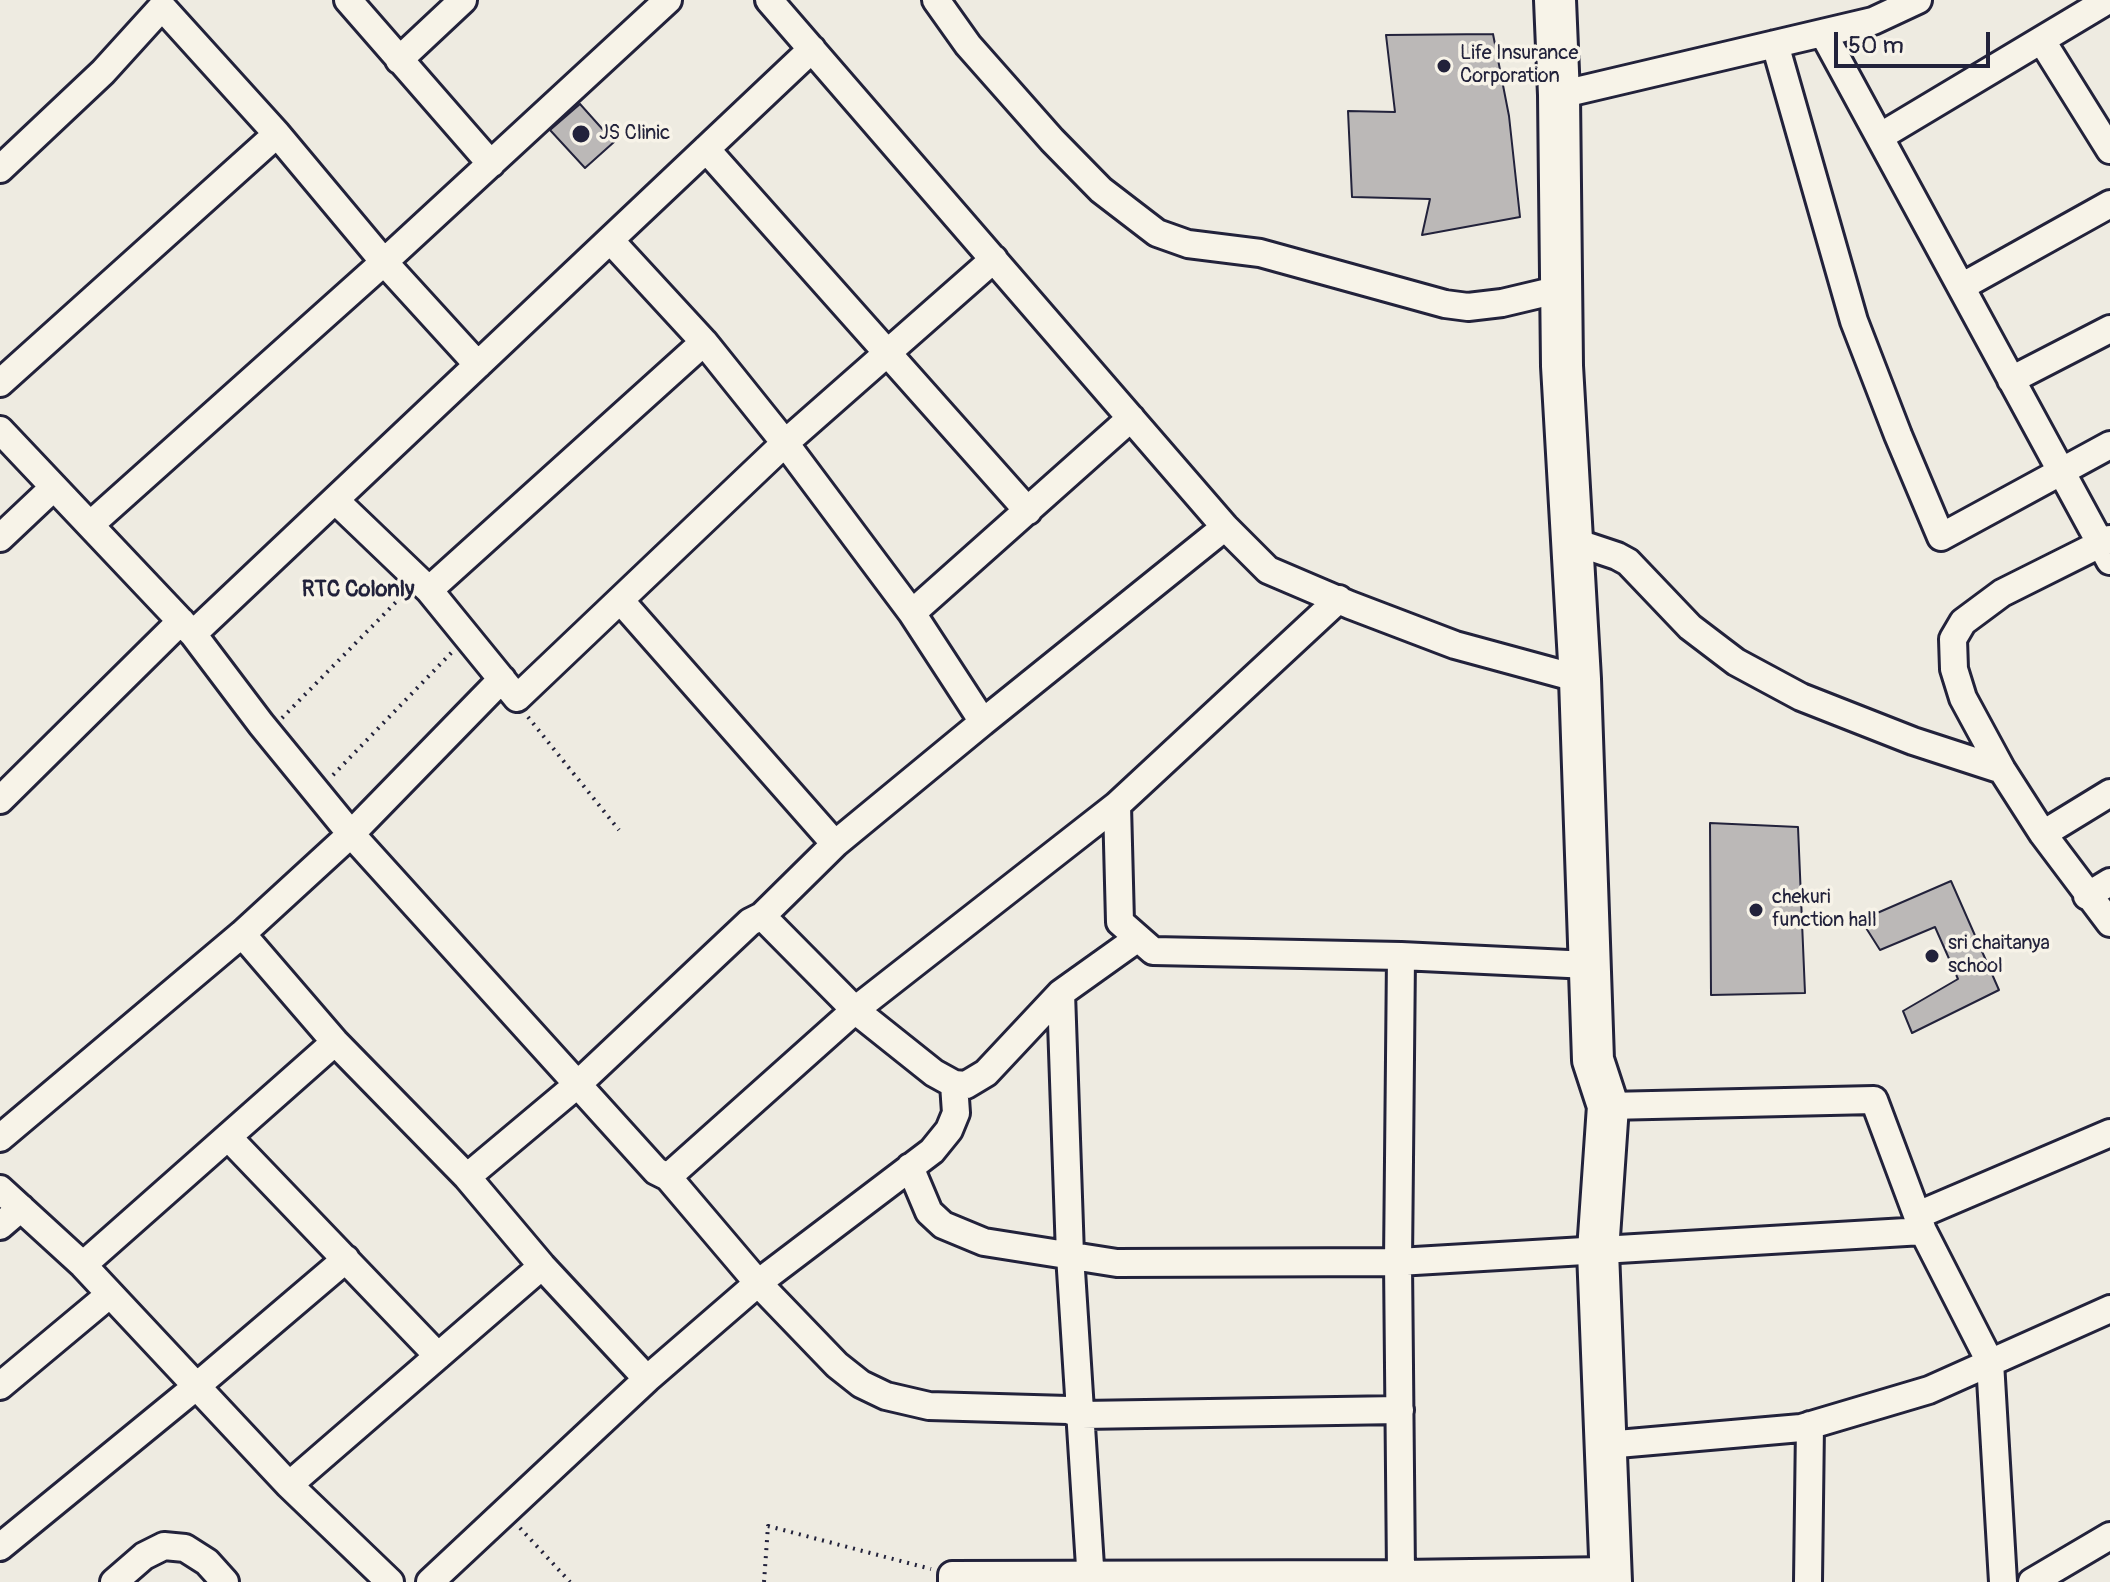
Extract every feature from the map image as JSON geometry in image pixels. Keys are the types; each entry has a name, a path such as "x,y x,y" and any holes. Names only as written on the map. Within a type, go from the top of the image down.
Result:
{"main road":[{"path":"1555,0 1562,366 1580,679 1593,1060 1608,1106 1598,1251 1611,1576"}],"street":[{"path":"348,0 491,164"},
{"path":"399,60 463,0"},
{"path":"90,525 384,262 668,0"},
{"path":"769,0 1225,527 1268,570 1455,645 1580,679"},
{"path":"936,0 968,45 1052,140 1101,190 1157,233 1188,244 1260,253 1456,305 1502,303 1561,289"},
{"path":"1881,136 2108,0"},
{"path":"1559,95 1873,21 1916,1"},
{"path":"0,169 103,72 167,3 384,262 478,365"},
{"path":"1823,33 2061,471 2107,548 2002,593 1963,622 1953,639 1954,669 1963,698 2002,770 2043,834 2110,923"},
{"path":"2042,41 2110,150"},
{"path":"1775,44 1854,321 1941,537 2110,445"},
{"path":"0,800 187,628 335,500 812,49"},
{"path":"0,383 277,134"},
{"path":"706,149 1028,511"},
{"path":"1961,287 2110,204"},
{"path":"610,240 704,342 785,443 912,613 983,722"},
{"path":"335,500 420,588 517,698 785,443 994,259"},
{"path":"2011,380 2110,329"},
{"path":"420,588 704,342"},
{"path":"912,613 1131,418"},
{"path":"0,430 187,628 351,834 656,1171 668,1177 758,1283 837,1365 861,1384 886,1396 929,1406 1068,1410 1082,1415 1400,1410"},
{"path":"0,538 54,487"},
{"path":"467,1177 578,1084 750,922 762,916 835,844 1225,527"},
{"path":"1572,541 1628,562 1690,627 1736,662 1801,697 1913,741 2002,770"},
{"path":"668,1177 855,1010 1117,805 1339,599"},
{"path":"620,600 835,844"},
{"path":"0,1138 242,934 351,834 502,679"},
{"path":"2043,834 2110,793"},
{"path":"1117,805 1120,922 1153,951 1401,956 1589,965"},
{"path":"2087,896 2110,882"},
{"path":"762,916 855,1010 934,1073 954,1084 966,1085 986,1073 1061,993 1138,938"},
{"path":"242,934 335,1042 467,1177 542,1266 647,1379"},
{"path":"1401,956 1398,1262 1401,1574"},
{"path":"1061,993 1070,1255 1091,1578"},
{"path":"83,1265 335,1042"},
{"path":"430,1582 647,1379 758,1283 932,1151 949,1130 956,1113 954,1084"},
{"path":"1608,1106 1874,1100 1920,1223 1990,1362 2003,1582"},
{"path":"910,1167 929,1212 943,1225 984,1242 1044,1254 1117,1263 1398,1262 1598,1251 1920,1223 2110,1133"},
{"path":"228,1137 438,1356"},
{"path":"0,1189 83,1265 289,1485 390,1582"},
{"path":"0,1226 21,1208"},
{"path":"0,1547 346,1259"},
{"path":"289,1485 542,1266"},
{"path":"0,1386 109,1295"},
{"path":"1606,1445 1801,1428 1929,1390 2110,1309"},
{"path":"1808,1582 1810,1425"},
{"path":"2032,1582 2110,1536"},
{"path":"114,1582 144,1556 164,1546 185,1548 207,1562 225,1582"},
{"path":"952,1578 1401,1574 1611,1576"}],"path":[{"path":"273,727 420,588"},
{"path":"328,779 460,645"},
{"path":"524,712 619,830"},
{"path":"764,1582 768,1526 952,1578"},
{"path":"519,1527 570,1582"}],"building":[{"path":"1493,34 1509,116 1520,217 1422,235 1430,199 1352,197 1348,111 1395,112 1386,35"},
{"path":"580,104 614,142 585,168 550,130"},
{"name":"chekuri function hall","path":"1710,823 1798,827 1805,993 1711,995"},
{"name":"sri chaitanya school","path":"1951,881 1999,990 1912,1033 1903,1011 1958,979 1935,927 1880,950 1861,920"}],"place":[{"name":"Life Insurance Corporation","path":"1444,66"},
{"name":"JS Clinic","path":"581,134"},
{"name":"chekuri function hall","path":"1756,910"},
{"name":"sri chaitanya school","path":"1932,956"}],"district":[{"name":"RTC Colonly","path":"358,590"}]}
